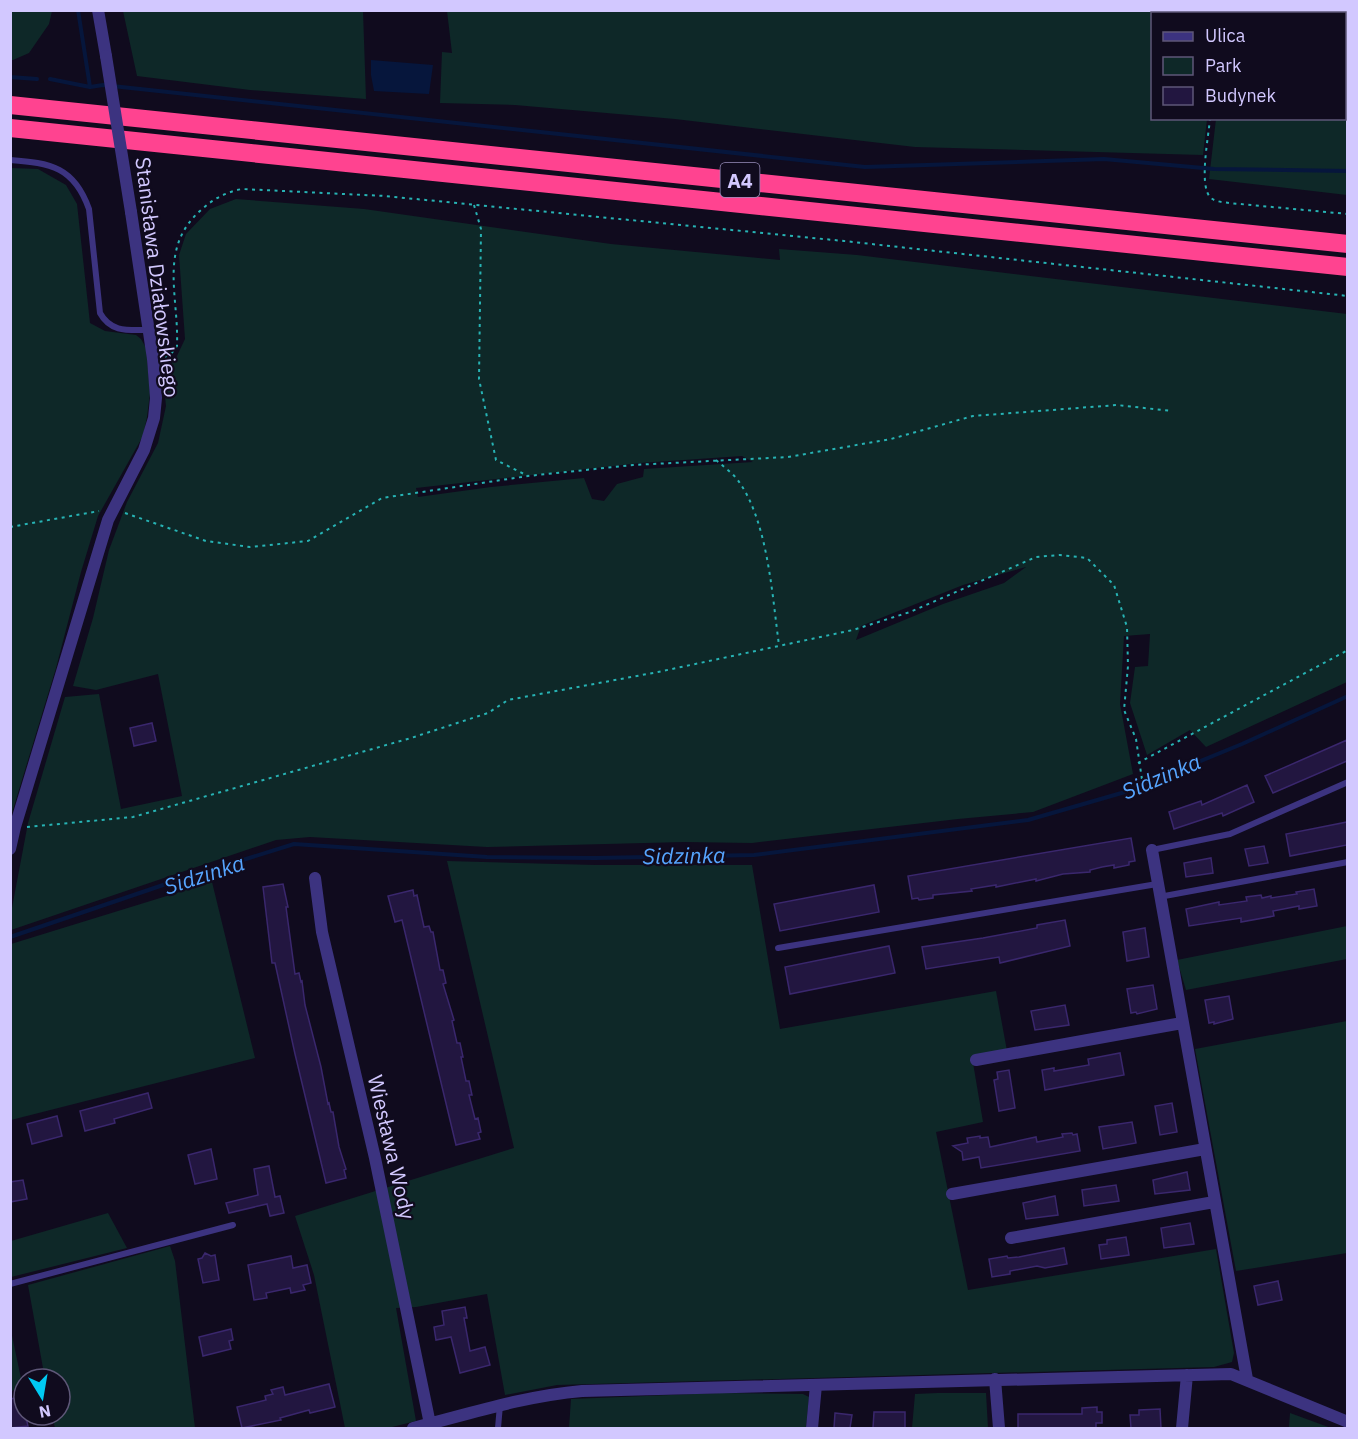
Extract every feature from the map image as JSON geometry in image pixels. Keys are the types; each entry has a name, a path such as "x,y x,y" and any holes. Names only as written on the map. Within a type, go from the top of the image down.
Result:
{"highway":[{"name":"A4","path":"10,105 1347,243"},
{"name":"A4","path":"10,128 1347,267"}],"street":[{"name":"Stanisława Działowskiego","path":"10,849 96,558 114,509 144,450 154,418 156,398 153,359 98,10"},
{"path":"1152,850 1247,1379"},
{"name":"Wiesława Wody","path":"315,878 322,932 379,1175 430,1424"},
{"path":"976,1060 1182,1023"},
{"path":"952,1194 1205,1149"},
{"path":"1011,1238 1214,1202"},
{"path":"412,1428 500,1404 582,1391 1187,1374 1232,1374 1347,1422"},
{"path":"1182,1428 1187,1374"},
{"path":"995,1379 999,1428"},
{"path":"812,1428 816,1385"}],"lane":[{"path":"10,160 53,165 75,181 89,209 100,313 105,322 113,327 149,330"},
{"path":"1152,850 1230,834 1347,782"},
{"path":"778,948 1347,862"},
{"path":"10,1284 233,1225"},
{"path":"498,1428 500,1404"}],"path":[{"path":"1210,120 1204,180 1205,191 1210,197 1229,203 1347,214"},
{"path":"153,359 171,354 177,346 174,276 177,242 192,218 208,204 231,191 242,189 385,196 856,242 1347,296"},
{"path":"474,205 481,229 479,379 496,460 528,476"},
{"path":"10,527 114,509 206,541 250,547 308,541 382,498 528,476 633,465 788,457 891,439 973,416 1117,405 1172,411"},
{"path":"716,460 737,479 756,513 765,551 779,645"},
{"path":"15,827 133,817 411,738 488,713 508,700 658,672 853,630 910,612 1036,557 1060,555 1087,558 1114,585 1127,627 1128,666 1124,710 1136,739 1144,793"},
{"path":"1138,763 1347,650"}],"green space":[{"path":"11,10 52,11 49,24 29,53 13,60 11,60"},
{"path":"1283,10 1347,11 1347,195 1209,179 1216,120 1346,120 1346,12 1283,12"},
{"path":"123,11 363,11 366,99 250,90 137,76"},
{"path":"447,11 1196,11 1151,12 1151,120 1207,120 1203,155 915,147 675,119 515,105 440,103 442,52 452,53"},
{"path":"11,168 38,169 66,185 77,204 90,323 105,331 136,335 141,339 146,348 150,393 143,436 98,516 56,668 11,816"},
{"path":"236,199 364,209 611,244 780,260 779,249 857,255 1347,314 1347,682 1206,747 1190,730 1147,755 1130,703 1135,667 1148,666 1150,634 1124,636 1120,704 1133,774 1033,812 752,843 684,842 487,847 310,837 276,840 11,930 11,913 28,823 65,697 99,694 121,809 182,796 158,674 96,690 73,686 93,618 109,550 127,502 158,443 166,406 162,367 176,358 185,339 179,255 186,234 210,209","holes":["742,456 753,462 644,469 643,477 617,484 604,501 592,499 584,478 418,497 416,488 640,463","1026,567 1004,583 943,604 856,640 861,626 963,585"]},
{"path":"447,861 596,865 752,865 780,1029 996,991 1007,1051 972,1057 983,1122 936,1132 968,1290 1216,1249 1234,1353 1232,1362 1214,1367 557,1385 505,1395 487,1294 416,1307 396,1308 416,1421 388,1428 345,1428 314,1275 295,1216 514,1148"},
{"path":"212,882 255,1058 11,1120 11,944"},
{"path":"1347,926 1347,959 1186,990 1177,960"},
{"path":"1347,1021 1347,1253 1236,1271 1195,1049"},
{"path":"108,1213 127,1248 11,1277 11,1241"},
{"path":"170,1246 175,1261 195,1428 55,1428 72,1427 72,1367 43,1367 28,1285"},
{"path":"10,1326 19,1367 12,1367 12,1391 10,1391"},
{"path":"720,1393 803,1394 809,1397 806,1428 569,1428 571,1399"},
{"path":"986,1393 988,1428 912,1428 915,1394"},
{"path":"1290,1413 1331,1428 1289,1428"}],"water":[{"path":"371,60 433,65 429,94 374,91"}],"building":[{"path":"152,723 156,741 134,746 130,728"},
{"path":"1347,740 1347,761 1273,793 1265,776"},
{"path":"1247,785 1254,802 1223,816 1222,813 1174,829 1169,812 1201,801 1202,805"},
{"path":"1347,822 1347,845 1290,856 1286,834"},
{"path":"1131,838 1135,861 1129,862 1129,865 1114,868 1114,865 1090,870 1090,872 1063,874 1036,881 1036,879 996,887 996,885 971,889 972,891 933,895 933,898 912,899 908,876"},
{"path":"1264,846 1268,863 1249,866 1245,849"},
{"path":"1211,858 1213,873 1186,877 1184,863"},
{"path":"283,884 288,907 286,907 295,974 299,973 302,981 305,1005 328,1104 333,1112 339,1147 346,1169 344,1170 346,1178 326,1183 275,963 272,963 263,887"},
{"path":"874,885 879,912 780,931 774,904"},
{"path":"1314,889 1317,906 1299,909 1299,906 1273,911 1274,916 1241,922 1241,918 1189,926 1186,909 1219,902 1219,905 1247,901 1246,897 1261,895 1262,898 1271,896 1271,898"},
{"path":"413,890 414,896 417,895 424,927 429,926 433,932 440,970 443,970 446,983 443,984 454,1020 452,1021 457,1043 460,1043 466,1081 469,1081 472,1095 469,1095 481,1132 478,1133 480,1139 456,1145 402,920 395,922 388,896"},
{"path":"1065,920 1070,946 1000,963 999,957 926,969 922,947 1037,928 1037,925"},
{"path":"1145,928 1149,957 1127,961 1123,932"},
{"path":"889,946 895,973 790,994 785,967"},
{"path":"1153,985 1157,1009 1137,1014 1136,1012 1131,1013 1127,989"},
{"path":"1229,996 1233,1019 1214,1024 1214,1022 1209,1023 1205,1000"},
{"path":"1065,1005 1069,1025 1035,1030 1031,1011"},
{"path":"1120,1053 1124,1075 1045,1090 1042,1070 1054,1068 1054,1071 1089,1065 1088,1059"},
{"path":"1009,1070 1015,1108 999,1111 994,1080 998,1079 997,1072"},
{"path":"148,1093 152,1108 114,1119 115,1123 85,1131 80,1111"},
{"path":"1172,1103 1177,1132 1160,1135 1155,1106"},
{"path":"57,1116 62,1136 32,1144 27,1124"},
{"path":"1132,1122 1136,1143 1103,1149 1099,1127"},
{"path":"1072,1133 1077,1134 1080,1151 981,1168 979,1157 963,1160 962,1152 953,1146 968,1143 967,1138 980,1136 980,1138 988,1137 990,1147 1036,1137 1037,1142"},
{"path":"211,1149 217,1179 195,1184 188,1155"},
{"path":"269,1166 275,1197 280,1196 284,1213 270,1216 267,1204 229,1213 226,1203 258,1195 254,1169"},
{"path":"1187,1172 1190,1190 1155,1194 1153,1180"},
{"path":"23,1180 27,1199 10,1202 10,1182"},
{"path":"1116,1185 1119,1201 1084,1206 1082,1190"},
{"path":"1055,1196 1058,1215 1026,1219 1023,1203"},
{"path":"1190,1223 1194,1244 1164,1248 1161,1228"},
{"path":"1126,1237 1129,1255 1101,1259 1099,1245 1107,1244 1107,1240"},
{"path":"1064,1248 1067,1264 1045,1268 1037,1266 992,1277 989,1259 1019,1257"},
{"path":"205,1253 215,1255 219,1280 203,1283 198,1259 202,1258"},
{"path":"291,1256 293,1268 307,1265 311,1283 303,1285 305,1290 291,1293 290,1288 266,1293 267,1298 254,1300 248,1265"},
{"path":"1278,1281 1282,1300 1258,1305 1254,1286"},
{"path":"465,1307 467,1318 464,1318 470,1351 485,1347 490,1365 460,1373 451,1337 436,1340 434,1327 444,1325 442,1311"},
{"path":"231,1329 233,1340 229,1341 231,1349 203,1356 199,1337"},
{"path":"329,1384 335,1407 310,1413 309,1410 280,1418 281,1420 242,1428 237,1407 266,1400 265,1396 273,1394 271,1390 283,1387 285,1395"},
{"path":"10,1399 12,1399 12,1427 19,1427 10,1428"},
{"path":"1097,1407 1097,1412 1102,1412 1102,1423 1096,1423 1096,1428 1018,1428 1018,1414 1082,1414 1082,1408"},
{"path":"1160,1409 1161,1428 1131,1428 1130,1415 1139,1415 1139,1410"},
{"path":"874,1412 905,1412 905,1428 873,1428"},
{"path":"835,1413 852,1415 850,1428 834,1428"}],"waterway":[{"path":"78,10 90,87"},
{"path":"10,77 37,79"},
{"path":"50,79 90,87 103,85 865,167 1104,159 1214,169 1348,171"},
{"name":"Sidzinka","path":"10,937 169,883 294,844 487,857 595,858 754,855 1028,820 1125,792 1242,744 1348,696"}]}
